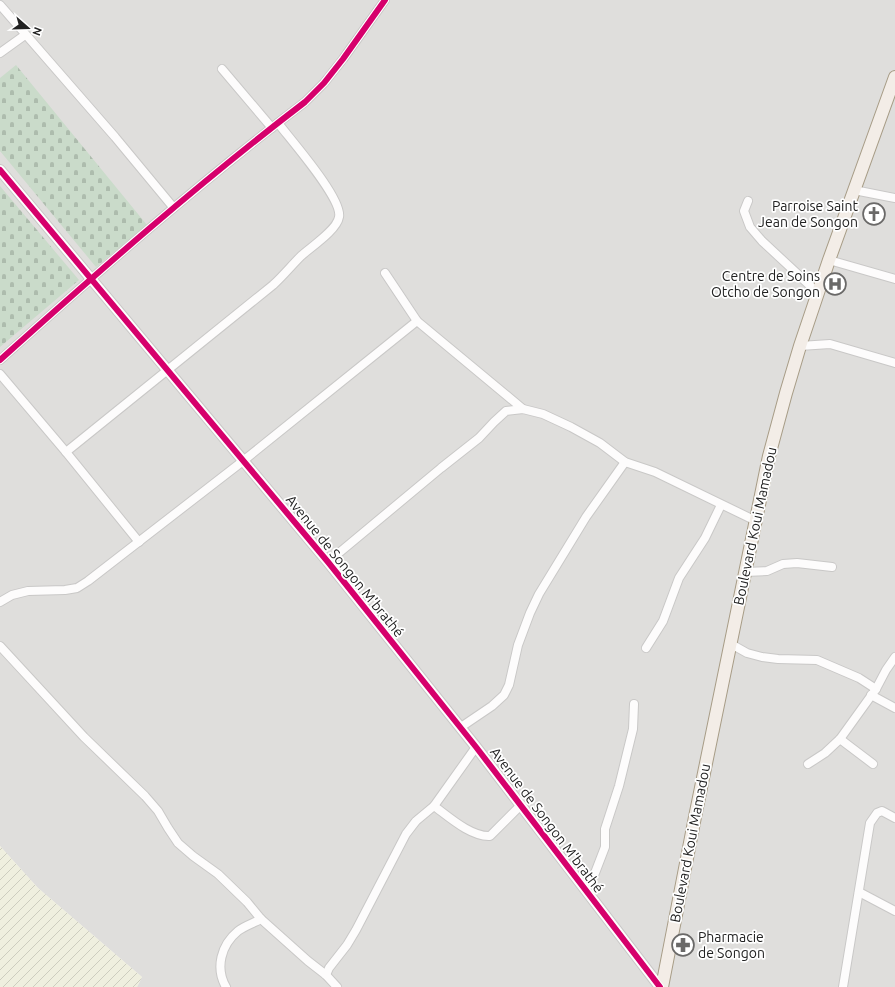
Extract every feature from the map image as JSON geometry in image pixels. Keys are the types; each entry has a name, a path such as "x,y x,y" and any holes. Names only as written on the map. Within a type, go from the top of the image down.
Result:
{"main road":[{"name":"Boulevard Koui Mamadou","path":"661,987 769,456 800,346 829,260 895,78"}],"street":[{"path":"0,360 90,278 173,207 305,102 324,83 343,59 385,0"},
{"path":"0,5 115,137 173,207"},
{"path":"0,53 25,35"},
{"path":"66,452 273,285 300,257 334,227 339,219 340,212 327,187 275,125 222,69"},
{"name":"Avenue de Songon M'brathé","path":"0,170 328,562 461,727 661,987"},
{"path":"854,190 895,198"},
{"path":"748,201 744,211 750,227 762,241 818,293"},
{"path":"829,260 895,279"},
{"path":"385,273 417,321 523,409"},
{"path":"0,602 12,595 28,591 65,590 77,588 88,581 243,461 417,321"},
{"path":"800,346 830,344 895,363"},
{"path":"0,374 139,542"},
{"path":"328,562 479,438 506,411 523,409 543,414 571,427 600,443 625,462 655,472 756,521"},
{"path":"461,727 492,706 504,695 509,685 518,645 539,594 586,517 625,462"},
{"path":"646,648 663,621 679,578 705,538 721,505"},
{"path":"745,572 767,571 783,564 797,563 832,567"},
{"path":"731,644 747,653 762,657 787,660 817,660 859,678 895,708"},
{"path":"0,646 79,731 145,796 158,811 178,843 218,874 247,902 261,919 326,975 337,987"},
{"path":"808,764 825,753 840,739 874,692 895,657"},
{"path":"583,886 595,873 605,847 605,829 634,729 634,704"},
{"path":"840,739 873,764"},
{"path":"326,975 329,968 356,930 406,834 416,822 434,806 476,747"},
{"path":"434,806 456,822 482,836 490,836 522,805"},
{"path":"843,987 870,823 876,813 882,811 895,818"},
{"path":"859,892 895,911"},
{"path":"226,987 221,978 220,961 228,943 238,930 261,919"}],"shaded area":[{"path":"0,0 895,0 895,987 137,987 142,977 38,888 0,846"}],"green space":[{"path":"16,65 147,225 96,267 0,151 0,78"},
{"path":"0,186 79,280 0,347"},
{"path":"0,846 38,888 142,977 137,987 0,987"}],"cycle path":[{"path":"0,360 150,228 305,102 324,83 343,59 385,0"},
{"path":"0,170 328,562 476,747 660,987"}],"place":[{"name":"Parroise Saint Jean de Songon","path":"874,214"},
{"name":"Centre de Soins Otcho de Songon","path":"835,284"},
{"name":"Pharmacie de Songon","path":"683,945"}]}
